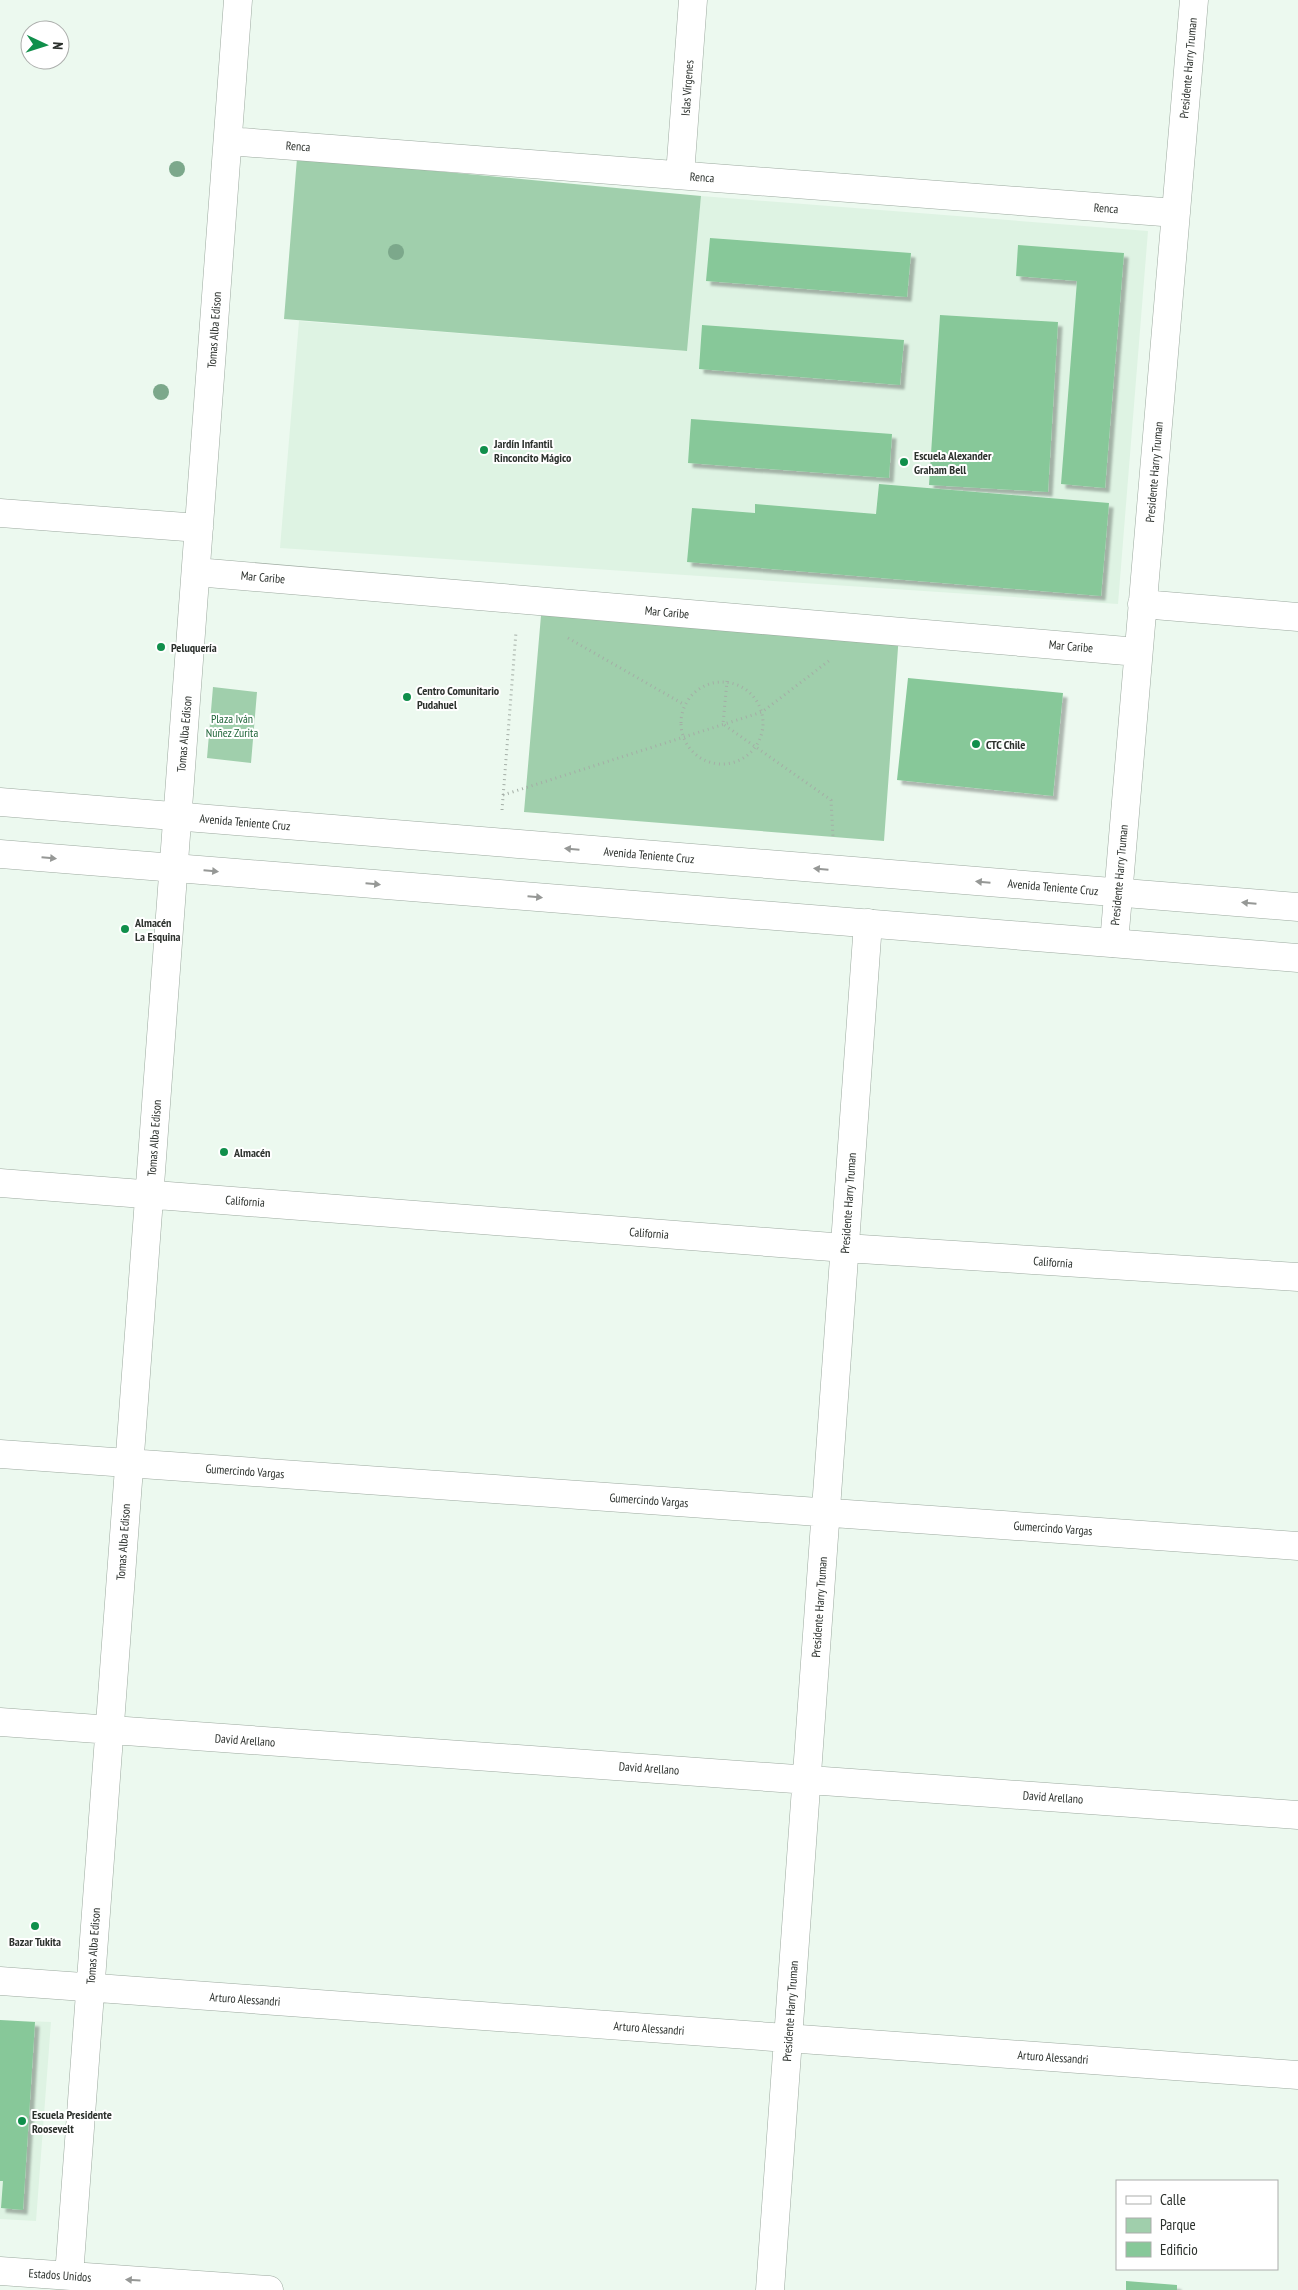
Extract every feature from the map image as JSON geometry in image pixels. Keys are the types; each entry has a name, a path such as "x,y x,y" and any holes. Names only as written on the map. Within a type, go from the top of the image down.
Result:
{"street":[{"name":"Tomas Alba Edison","path":"69,2276 238,0"},
{"name":"Islas Vírgenes","path":"680,175 693,0"},
{"name":"Presidente Harry Truman","path":"1114,943 1194,0"},
{"name":"Renca","path":"228,141 1176,213"},
{"path":"0,513 199,528"},
{"name":"Mar Caribe","path":"196,572 1138,652"},
{"path":"1142,604 1298,616"},
{"name":"Avenida Teniente Cruz","path":"0,802 1298,907"},
{"path":"0,854 1298,958"},
{"name":"Presidente Harry Truman","path":"770,2290 868,923"},
{"name":"California","path":"0,1183 845,1248 1298,1278"},
{"name":"Gumercindo Vargas","path":"0,1454 1298,1546"},
{"name":"David Arellano","path":"0,1722 1298,1815"},
{"name":"Arturo Alessandri","path":"0,1981 1298,2075"},
{"name":"Estados Unidos","path":"0,2271 269,2290"}],"path":[{"path":"499,843 519,599"},
{"path":"503,795 762,712 853,642 862,628"},
{"path":"560,633 685,705"},
{"path":"714,682 740,685 752,693 760,704 762,712 764,718 763,732 756,747 749,756 736,762 723,765 709,763 697,756 687,746 681,719 691,694 702,686 714,682"},
{"path":"723,724 727,682"},
{"path":"723,724 832,800 835,870"}],"shaded area":[{"name":"Escuela Alexander Graham Bell","path":"701,196 1148,231 1118,604 280,548 299,321 686,351"},
{"name":"Escuela Presidente Roosevelt","path":"0,2020 51,2022 36,2221 0,2219"}],"green space":[{"path":"297,158 701,196 687,351 284,319"},
{"path":"542,604 899,634 884,841 524,812"},
{"name":"Plaza Iván Núñez Zurita","path":"213,687 257,692 251,763 207,758"}],"building":[{"path":"710,238 911,253 907,297 706,281"},
{"path":"1018,245 1124,253 1105,488 1061,484 1077,281 1016,276"},
{"path":"940,315 1058,322 1048,492 929,485"},
{"path":"702,325 904,340 900,385 699,369"},
{"path":"691,419 892,434 889,478 688,463"},
{"path":"879,484 1109,503 1101,596 687,562 692,508 755,513 755,504 876,514"},
{"path":"908,678 1063,693 1053,796 897,780"},
{"name":"Escuela Presidente Roosevelt","path":"0,2020 35,2022 23,2210 1,2208 3,2181 0,2181"},
{"path":"1126,2281 1177,2285 1177,2290 1126,2290"}],"place":[{"name":"Jardín Infantil Rinconcito Mágico","path":"484,450"},
{"name":"Escuela Alexander Graham Bell","path":"904,462"},
{"name":"Peluquería","path":"161,647"},
{"name":"Centro Comunitario Pudahuel","path":"407,697"},
{"name":"CTC Chile","path":"976,744"},
{"name":"Almacén La Esquina","path":"125,929"},
{"name":"Almacén","path":"224,1152"},
{"name":"Bazar Tukita","path":"35,1926"},
{"name":"Escuela Presidente Roosevelt","path":"22,2121"}]}
